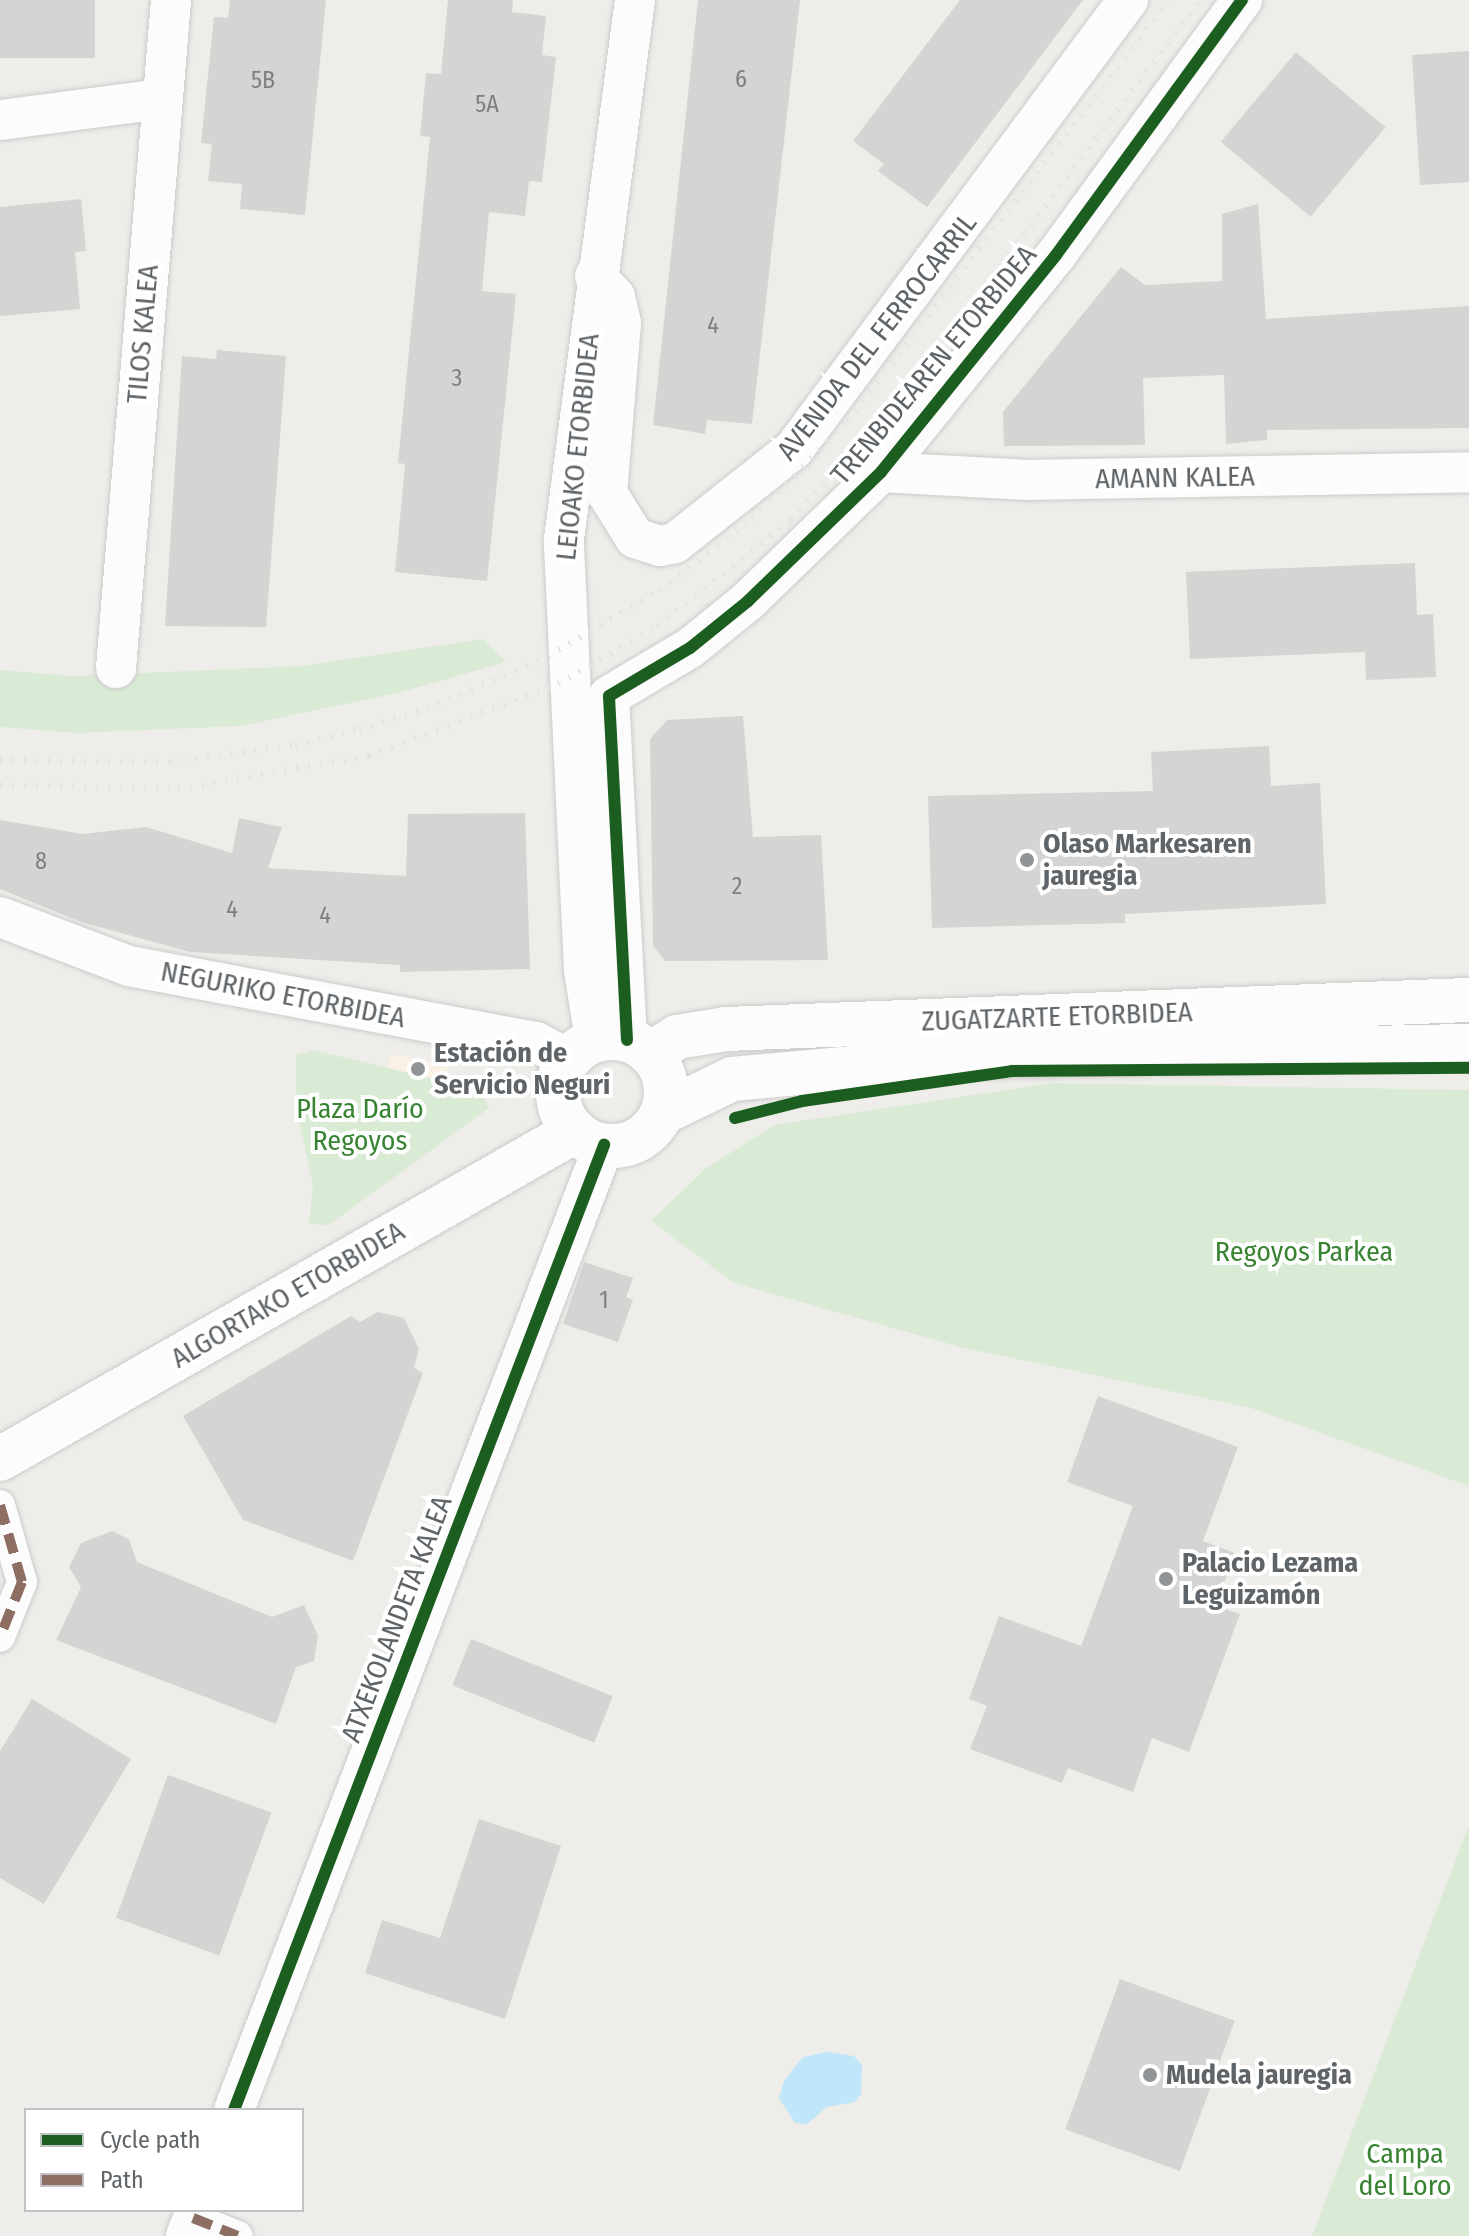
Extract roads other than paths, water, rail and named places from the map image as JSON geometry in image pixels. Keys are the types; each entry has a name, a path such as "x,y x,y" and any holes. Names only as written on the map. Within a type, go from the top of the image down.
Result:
{"street":[{"name":"TILOS KALEA","path":"116,668 171,0"},
{"name":"LEIOAKO ETORBIDEA","path":"610,1048 584,970 564,539 595,276 635,0"},
{"name":"AVENIDA DEL FERROCARRIL","path":"595,276 615,297 621,323 607,493 635,538 660,546 675,543 794,449 1128,0"},
{"name":"TRENBIDEAREN ETORBIDEA","path":"610,1048 609,696 676,657 748,601 881,472 1056,255 1242,0"},
{"path":"0,120 162,99"},
{"name":"AMANN KALEA","path":"881,472 1028,480 1469,472"},
{"name":"NEGURIKO ETORBIDEA","path":"0,917 129,966 536,1042 610,1048"},
{"name":"ZUGATZARTE ETORBIDEA","path":"610,1048 726,1029 1469,1000"},
{"name":"ZUGATZARTE ETORBIDEA","path":"662,1113 732,1079 987,1056 1469,1046"},
{"path":"610,1048 665,1080 662,1113 638,1139 590,1138 558,1088 610,1048"},
{"name":"ALGORTAKO ETORBIDEA","path":"0,1459 590,1138"},
{"name":"ATXEKOLANDETA KALEA","path":"235,2108 590,1138"},
{"path":"0,1505 22,1582 0,1637"},
{"path":"192,2221 238,2236"}],"water":[{"path":"827,2052 854,2056 862,2065 861,2094 855,2102 827,2107 807,2124 795,2123 779,2098 784,2081 803,2057"}],"railway":[{"path":"0,760 171,762 295,745 359,729 427,709 548,656 660,590 752,519 848,421 1169,0"},
{"path":"0,785 178,789 369,756 558,684 657,626 791,520 886,417 1201,0"}],"place":[{"name":"Olaso Markesaren jauregia","path":"1027,860"},
{"name":"Estación de Servicio Neguri","path":"418,1069"},
{"name":"Palacio Lezama Leguizamón","path":"1166,1579"},
{"name":"Mudela jauregia","path":"1150,2075"}],"park label":[{"name":"Plaza Darío Regoyos","path":"360,1125"},
{"name":"Regoyos Parkea","path":"1304,1252"},
{"name":"Campa del Loro","path":"1405,2170"}]}
